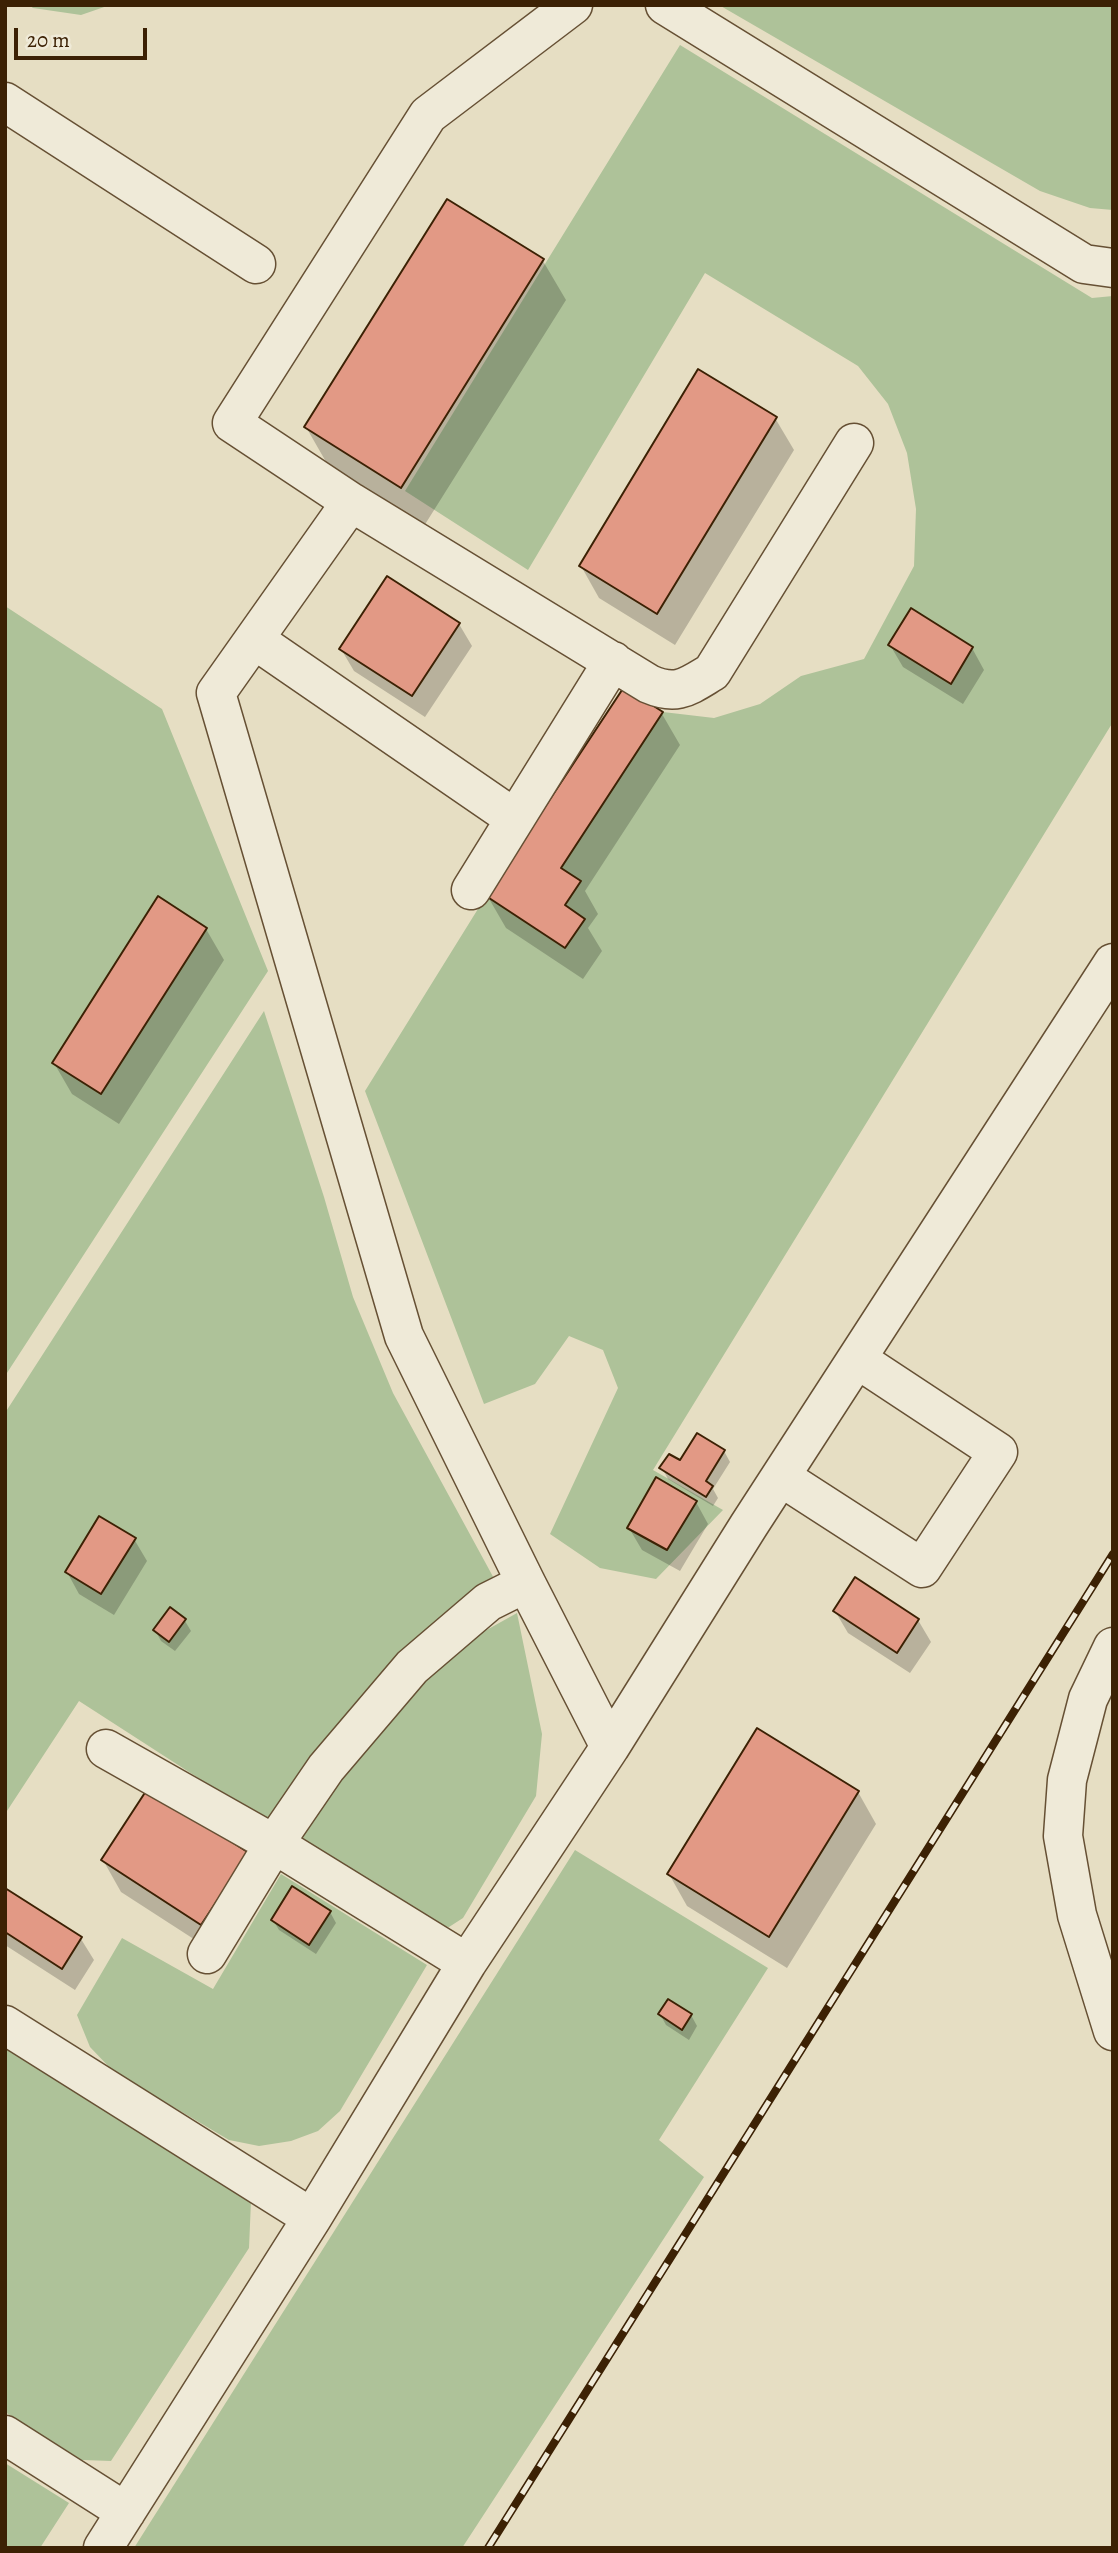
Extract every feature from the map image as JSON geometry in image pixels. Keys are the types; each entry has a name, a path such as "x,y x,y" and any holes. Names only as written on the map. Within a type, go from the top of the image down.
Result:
{"street":[{"path":"573,5 428,115 232,423 351,502 649,684 666,691 688,687 712,672 854,443"},
{"path":"665,5 1084,264 1113,268"},
{"path":"5,102 256,264"},
{"path":"351,502 216,693 404,1336 610,1747"},
{"path":"255,640 514,818"},
{"path":"471,890 613,662"},
{"path":"103,2548 312,2218 467,1963 610,1747 749,1525 1113,963"},
{"path":"782,1477 922,1568 998,1452 857,1359"},
{"path":"207,1954 274,1844 326,1768 412,1667 488,1602 526,1583"},
{"path":"1113,1647 1088,1699 1067,1780 1063,1836 1077,1915 1113,2031"},
{"path":"106,1749 274,1844 467,1963"},
{"path":"5,2025 312,2218"},
{"path":"5,2435 126,2512"}],"green space":[{"path":"29,5 110,5 81,15 33,8"},
{"path":"719,5 1113,5 1113,210 1090,208 1040,191"},
{"path":"680,45 1092,298 1113,296 1113,722 653,1470 723,1510 656,1579 600,1568 550,1534 618,1388 603,1350 569,1336 535,1384 484,1404 365,1091 486,896 565,948 565,905 581,881 561,868 663,712 714,718 760,704 801,676 864,659 914,566 916,509 907,453 888,404 858,366 705,273 528,570 405,491"},
{"path":"5,606 162,709 268,971 5,1376"},
{"path":"264,1011 353,1297 393,1393 497,1584 268,1823 79,1701 5,1814 5,1413"},
{"path":"517,1613 542,1734 536,1796 463,1918 449,1927 423,1924 297,1838 378,1725 467,1641"},
{"path":"575,1850 768,1968 659,2140 704,2177 462,2548 134,2548"},
{"path":"281,1874 427,1965 340,2111 318,2131 291,2141 259,2146 229,2140 113,2071 90,2047 77,2015 122,1938 213,1989"},
{"path":"5,2045 251,2201 249,2248 111,2461 82,2460 5,2412"},
{"path":"5,2463 69,2503 40,2548 5,2548"}],"building":[{"path":"447,199 544,259 401,488 304,427"},
{"path":"698,369 777,417 657,614 579,566"},
{"path":"387,576 460,623 412,696 339,649"},
{"path":"911,608 973,647 951,684 888,645"},
{"path":"624,687 663,712 561,868 581,881 565,905 585,919 565,948 486,896"},
{"path":"158,896 207,928 101,1094 52,1063"},
{"path":"697,1433 725,1450 706,1481 713,1486 706,1497 659,1468 669,1454 680,1460"},
{"path":"656,1477 697,1501 667,1550 627,1528"},
{"path":"99,1516 136,1538 101,1594 65,1572"},
{"path":"855,1577 919,1619 897,1653 833,1611"},
{"path":"170,1607 186,1619 169,1642 153,1630"},
{"path":"757,1728 859,1791 769,1937 667,1874"},
{"path":"148,1788 249,1853 201,1925 101,1860"},
{"path":"292,1886 331,1911 309,1945 271,1920"},
{"path":"5,1888 82,1937 62,1969 5,1932"},
{"path":"668,1999 692,2014 682,2030 658,2014"}],"railway":[{"path":"488,2548 1113,1554"}]}
